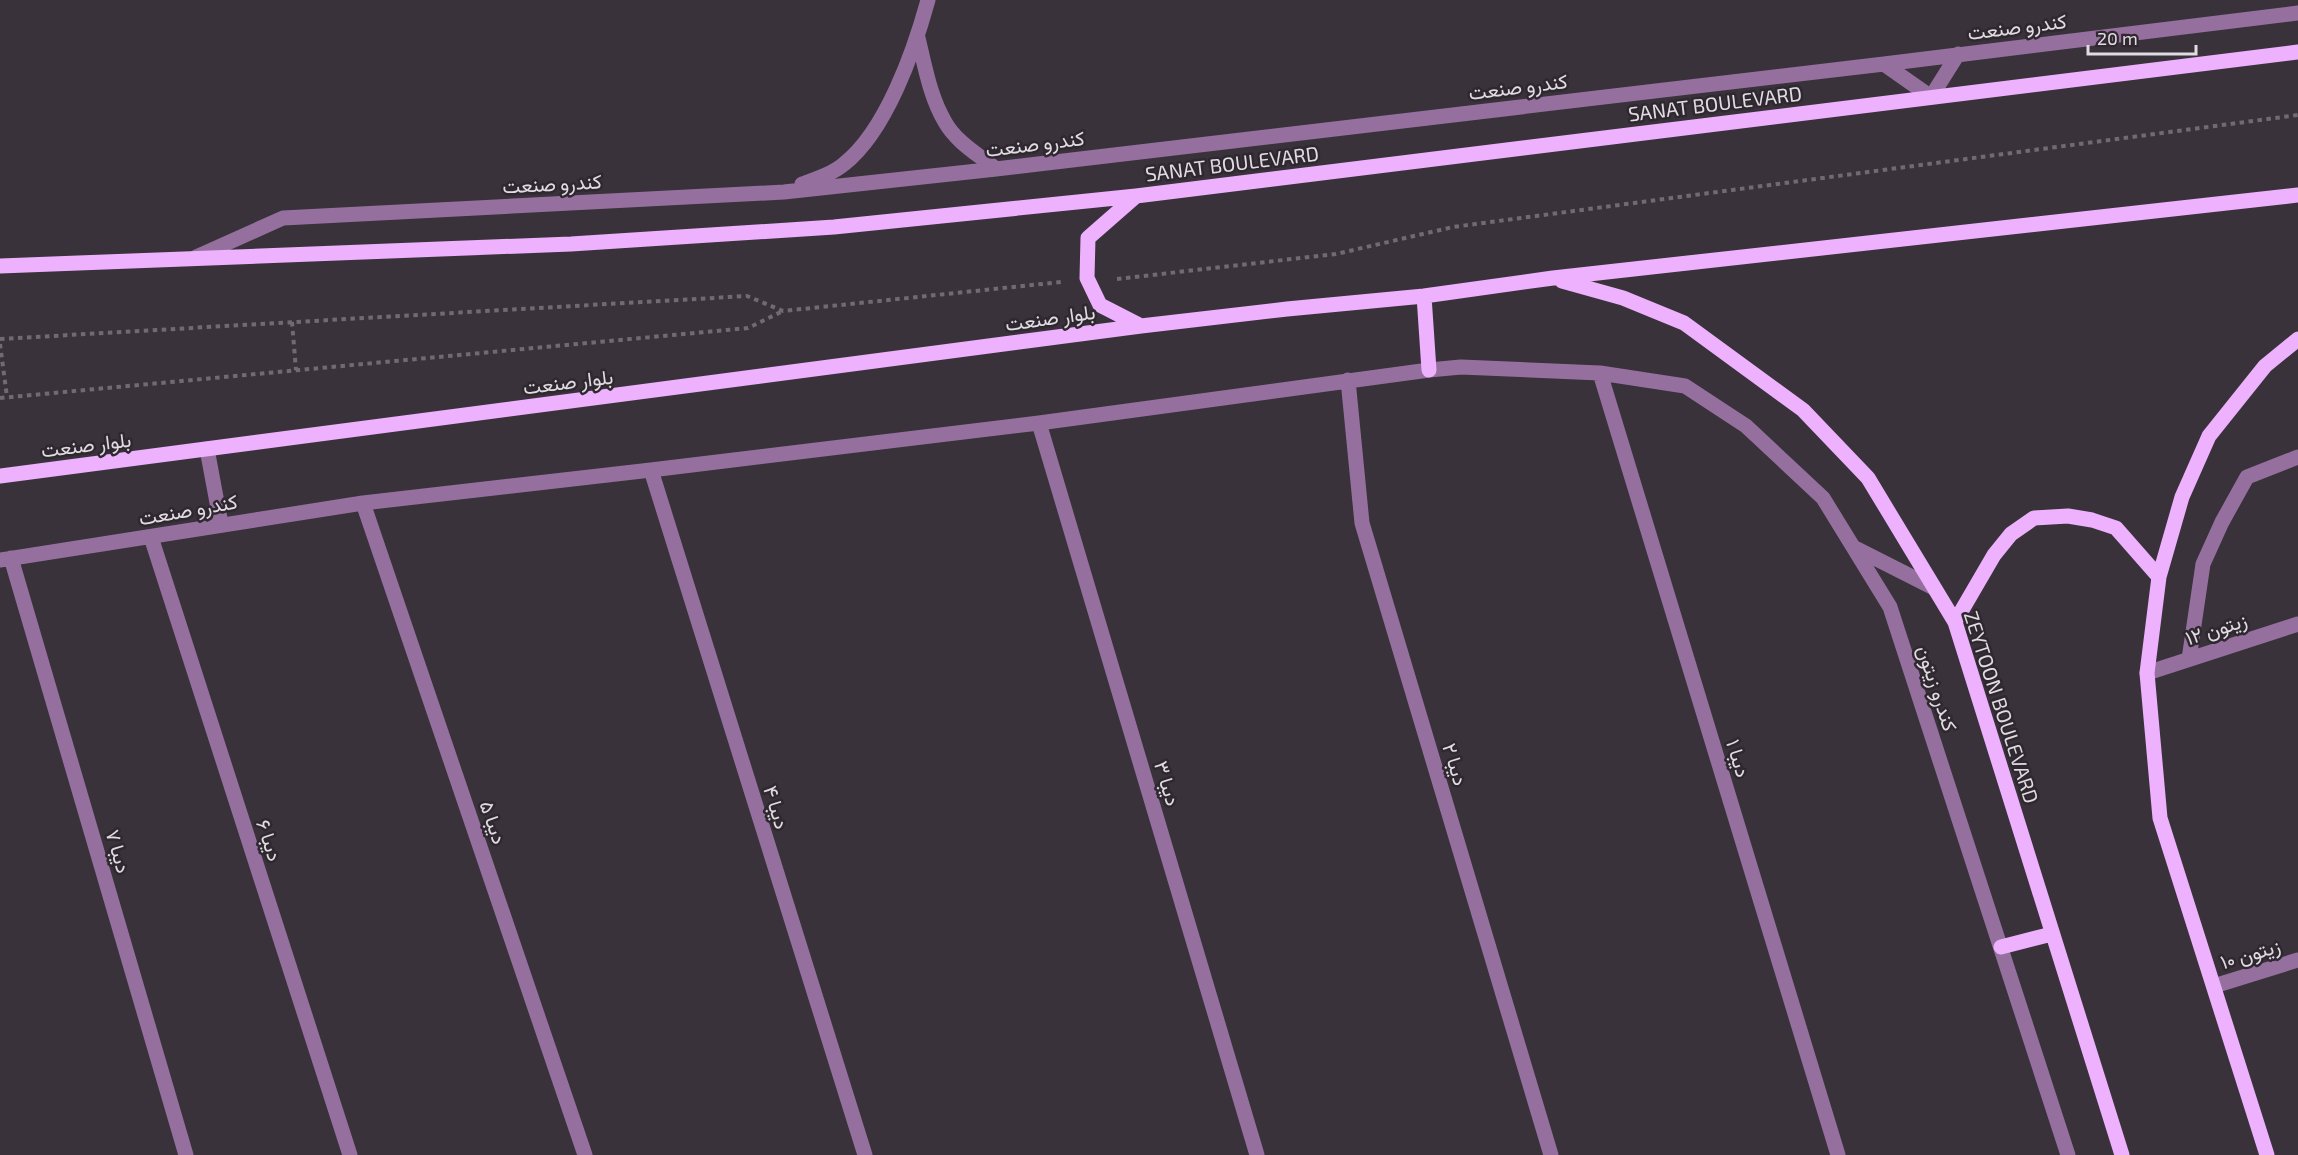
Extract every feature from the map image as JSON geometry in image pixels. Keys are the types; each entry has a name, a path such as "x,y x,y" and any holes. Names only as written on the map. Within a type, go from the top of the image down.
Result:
{"main road":[{"name":"SANAT BOULEVARD","path":"1136,196 2298,52"},
{"path":"1136,196 1088,238 1087,278 1100,305 1141,326 1424,296 1553,278 2298,195"},
{"path":"0,266 571,244 834,227 1136,196"},
{"name":"ZEYTOON BOULEVARD","path":"1553,278 1623,298 1684,323 1803,410 1868,478 1955,622 2122,1155"},
{"path":"1424,296 1429,370"},
{"name":"بلوار صنعت","path":"0,476 1141,326"},
{"path":"2267,1155 2160,818 2146,673 2159,577 2182,497 2209,436 2265,366 2298,339"},
{"path":"1955,622 1994,555 2011,534 2034,518 2068,516 2092,520 2116,528 2159,577"},
{"path":"2001,946 2052,934"}],"street":[{"path":"784,192 825,176 843,165 866,144 880,123 918,38 928,0"},
{"name":"کندرو صنعت","path":"196,257 283,218 784,192 996,169 2298,13"},
{"path":"918,38 932,94 945,123 964,144 996,169"},
{"path":"1884,64 1931,97 1958,54"},
{"name":"کندرو صنعت","path":"6,559 363,503 1039,423 1429,370 1461,367 1600,373"},
{"name":"کندرو زیتون","path":"1600,373 1685,387 1746,426 1823,498 1890,607 2068,1155"},
{"name":"دیبا ۱","path":"1600,373 1838,1155"},
{"name":"دیبا ۲","path":"1348,380 1362,524 1551,1155"},
{"name":"دیبا ۳","path":"1039,423 1257,1155"},
{"path":"207,449 221,524"},
{"path":"2189,659 2203,564 2222,522 2247,477 2298,457"},
{"name":"دیبا ۴","path":"651,470 865,1155"},
{"name":"دیبا ۵","path":"363,503 585,1155"},
{"name":"دیبا ۶","path":"151,537 350,1155"},
{"path":"1853,547 1934,588"},
{"name":"دیبا ۷","path":"6,559 186,1155"},
{"name":"زیتون ۱۲","path":"2146,673 2298,624"},
{"name":"زیتون ۱۰","path":"2214,986 2298,960"}],"path":[{"path":"1114,279 1336,254 1453,227 2298,115"},
{"path":"0,398 748,328 783,311 1069,282"},
{"path":"0,339 747,296 783,311"},
{"path":"292,322 296,370"},
{"path":"0,344 7,397"}]}
